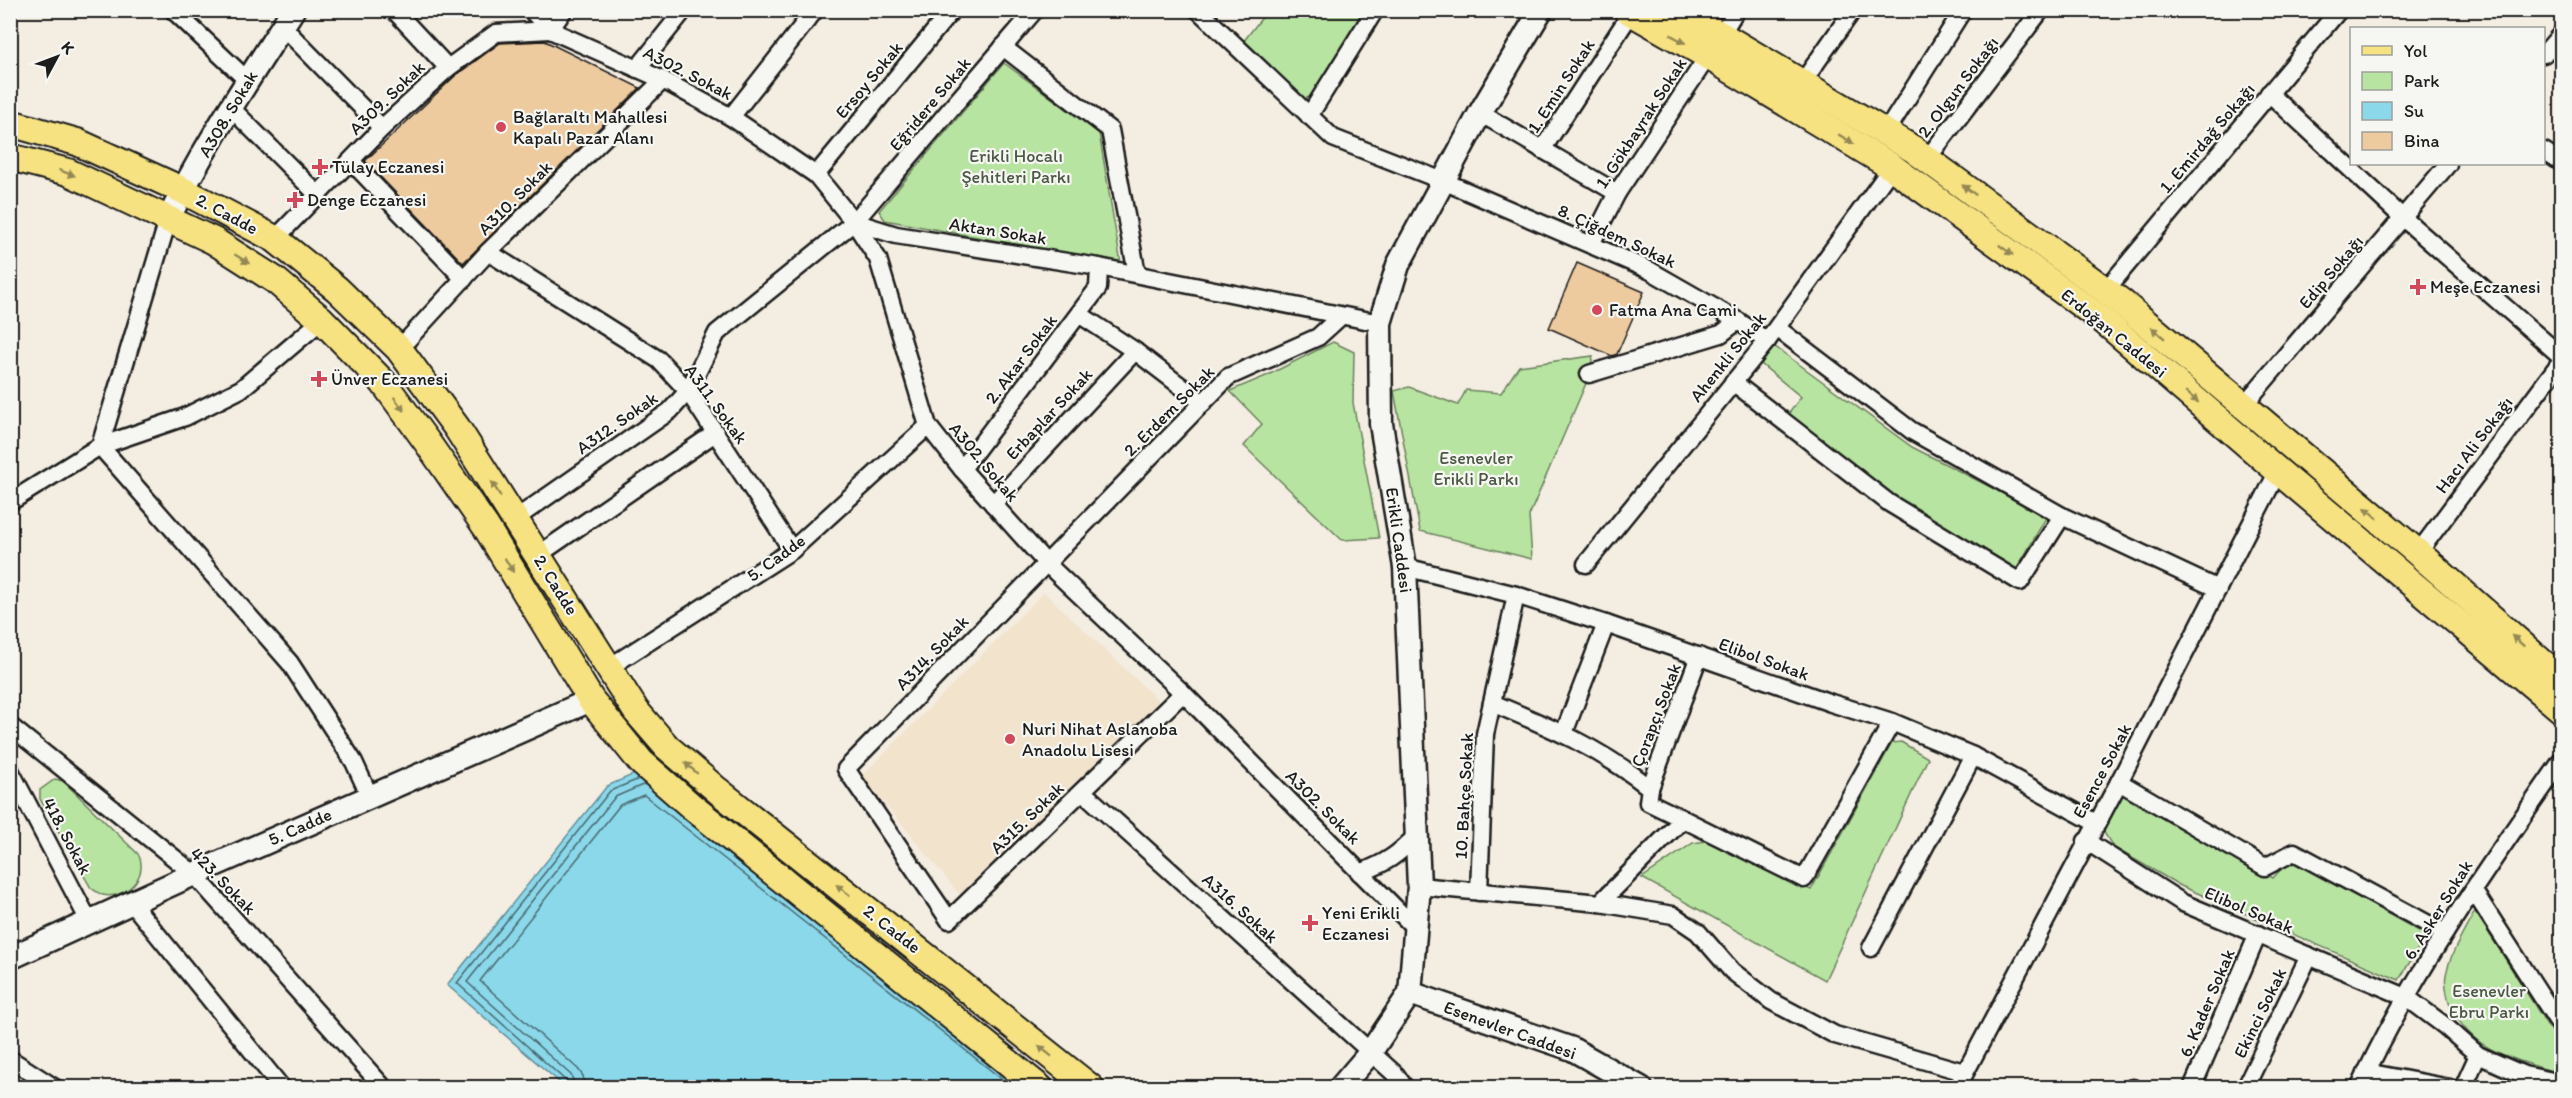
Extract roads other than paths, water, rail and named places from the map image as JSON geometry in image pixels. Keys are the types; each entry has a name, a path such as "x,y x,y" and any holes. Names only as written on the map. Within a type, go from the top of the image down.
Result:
{"main road":[{"name":"Erikli Caddesi","path":"1340,1088 1370,1053 1410,993 1419,886 1406,567 1381,424 1380,323 1398,265 1480,113 1541,10"},
{"name":"Erdoğan Caddesi","path":"1674,10 1714,45 1892,167 2104,321 2562,710"},
{"name":"Erdoğan Caddesi","path":"1629,11 1802,83 1927,159 2105,291 2418,553 2562,680"},
{"name":"A308. Sokak","path":"168,220 182,190 230,107 288,19"},
{"name":"2. Cadde","path":"10,123 77,142 182,190 275,239 337,289 399,349 457,428 636,711 676,754 717,790 1090,1088"},
{"name":"2. Cadde","path":"10,157 68,172 214,241 275,280 322,320 383,382 434,452 486,527 591,700 641,762 690,805 1040,1088"},
{"name":"5. Cadde","path":"10,958 130,902 591,700"},
{"name":"Esenevler Caddesi","path":"1410,993 1572,1049 1641,1088"}],"street":[{"path":"173,10 247,80"},
{"path":"394,10 448,68"},
{"name":"A302. Sokak","path":"531,10 550,30 663,80 731,117 816,175 854,222 878,259 928,426 962,469 1047,564 1183,693 1416,929"},
{"path":"550,30 564,10"},
{"path":"637,69 684,10"},
{"path":"731,117 815,10"},
{"name":"Ersoy Sokak","path":"816,175 952,10"},
{"name":"Eğridere Sokak","path":"854,222 1035,10"},
{"name":"8. Çiğdem Sokak","path":"1198,10 1333,138 1443,181 1649,270 1738,321 1772,334 1912,432 2062,516 2218,589"},
{"path":"1309,116 1375,10"},
{"name":"1. Gökbayrak Sokak","path":"1591,244 1617,193 1736,10"},
{"path":"1802,83 1853,10"},
{"path":"1886,132 1963,10"},
{"name":"2. Olgun Sokağı","path":"1927,159 2041,10"},
{"name":"1. Emirdağ Sokağı","path":"2105,291 2339,10"},
{"name":"1. Emin Sokak","path":"1542,150 1629,11"},
{"path":"288,19 382,128"},
{"name":"A309. Sokak","path":"275,239 382,128 448,68 496,33 550,30"},
{"path":"2545,53 2562,33"},
{"path":"1003,48 1110,130 1137,274"},
{"name":"A310. Sokak","path":"399,349 488,252 663,80"},
{"path":"2270,93 2403,217 2562,358"},
{"path":"230,107 318,195"},
{"path":"1480,113 1617,193"},
{"path":"2545,152 2562,163"},
{"path":"351,161 464,279"},
{"name":"Edip Sokağı","path":"2243,406 2447,165"},
{"name":"Ahenkli Sokak","path":"1586,564 1772,334 1892,167"},
{"path":"100,446 168,220"},
{"name":"Aktan Sokak","path":"854,222 896,235 1100,267 1380,323"},
{"name":"A312. Sokak","path":"515,519 670,411 688,392 717,333 854,222"},
{"name":"A311. Sokak","path":"488,252 659,360 688,392 792,550"},
{"name":"2. Akar Sokak","path":"962,469 1098,288 1100,267"},
{"path":"1079,314 1135,351 1203,403"},
{"name":"2. Erdem Sokak","path":"1047,564 1228,377 1318,337 1341,316"},
{"path":"10,502 100,446 185,417 241,389 322,320"},
{"path":"1589,374 1721,334 1738,321"},
{"name":"Erbaplar Sokak","path":"993,504 1135,351"},
{"name":"Hacı Ali Sokağı","path":"2418,553 2562,358"},
{"path":"1733,382 1889,503 2020,582 2062,516"},
{"name":"5. Cadde","path":"608,668 792,550 928,426"},
{"path":"538,555 715,433"},
{"path":"100,446 290,663 354,762 370,797"},
{"name":"Esence Sokak","path":"1960,1080 2119,782 2278,471"},
{"name":"A314. Sokak","path":"949,920 846,769 1047,564"},
{"name":"Elibol Sokak","path":"1406,567 1516,595 1892,722 1972,756 2096,823"},
{"name":"10. Bahçe Sokak","path":"1479,891 1485,734 1516,595"},
{"path":"1564,733 1606,624"},
{"name":"Çorapçı Sokak","path":"1650,788 1700,656"},
{"name":"A315. Sokak","path":"949,920 1183,693"},
{"path":"1492,703 1564,733 1623,766 1650,788 1648,802 1804,879 1892,722"},
{"name":"423. Sokak","path":"10,726 194,874 384,1088"},
{"path":"1871,948 1972,756"},
{"name":"6. Asker Sokak","path":"2362,1080 2406,997 2445,933 2562,760"},
{"name":"418. Sokak","path":"10,770 89,921"},
{"path":"2119,782 2265,867 2294,852 2445,933"},
{"name":"A316. Sokak","path":"1083,792 1396,1075 1405,1088"},
{"path":"1600,903 1683,819"},
{"path":"1360,873 1383,864 1400,852 1417,835"},
{"name":"Elibol Sokak","path":"2086,841 2183,903 2406,997 2445,1026 2478,1055 2522,1081 2562,1083"},
{"path":"1419,886 1600,903 1673,915 1698,932 1731,971 1771,1001 1835,1035 1960,1080"},
{"path":"2473,890 2562,1028"},
{"path":"130,902 282,1088"},
{"name":"6. Kader Sokak","path":"2192,1088 2258,934"},
{"name":"Ekinci Sokak","path":"2246,1088 2309,956"},
{"path":"2463,1088 2478,1055"},
{"path":"12,1061 55,1088"},
{"path":"2362,1080 2450,1088"}],"water":[{"path":"648,768 1049,1087 565,1087 447,985 607,786"}],"place":[{"name":"Bağlaraltı Mahallesi Kapalı Pazar Alanı","path":"501,127"},
{"name":"Tülay Eczanesi","path":"320,167"},
{"name":"Denge Eczanesi","path":"295,200"},
{"name":"Meşe Eczanesi","path":"2418,287"},
{"name":"Fatma Ana Cami","path":"1597,310"},
{"name":"Ünver Eczanesi","path":"319,379"},
{"name":"Nuri Nihat Aslanoba Anadolu Lisesi","path":"1010,739"},
{"name":"Yeni Erikli Eczanesi","path":"1310,923"}],"park label":[{"name":"Erikli Hocalı Şehitleri Parkı","path":"1016,166"},
{"name":"Esenevler Erikli Parkı","path":"1476,468"},
{"name":"Esenevler Ebru Parkı","path":"2489,1001"}]}
